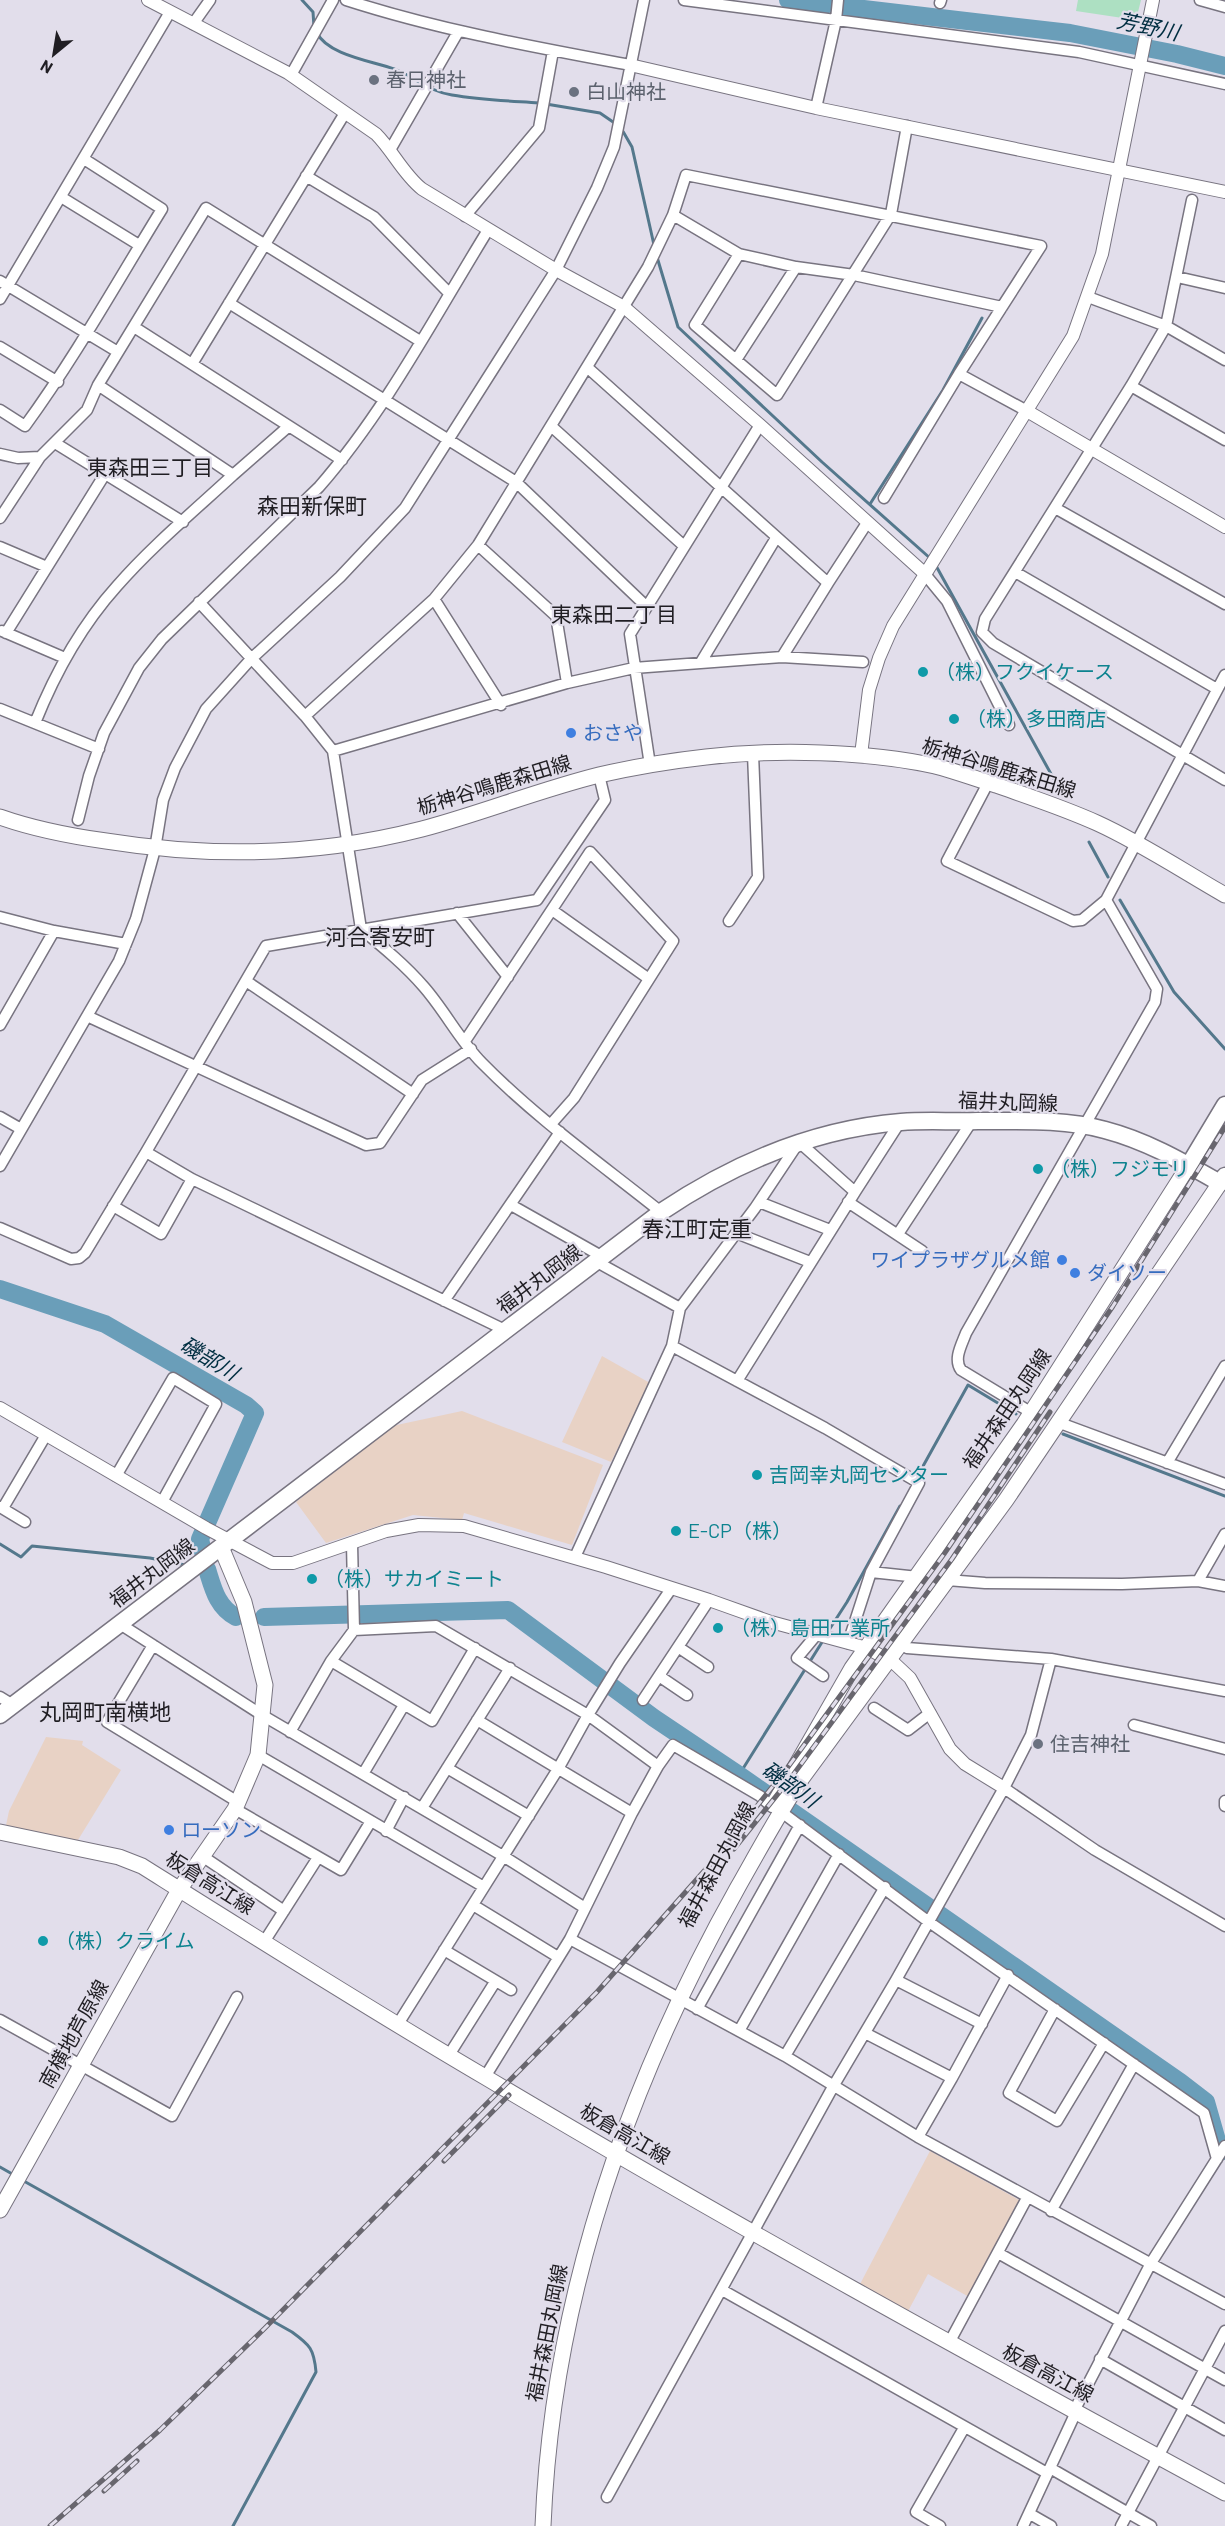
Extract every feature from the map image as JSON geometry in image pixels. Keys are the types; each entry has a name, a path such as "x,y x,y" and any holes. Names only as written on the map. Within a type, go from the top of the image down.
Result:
{"main road":[{"name":"栃神谷鳴鹿森田線","path":"0,817 22,825 71,836 155,849 238,854 287,851 348,844 421,829 599,775 650,765 707,757 753,754 861,755 935,766 1062,808 1137,844 1225,895"},
{"path":"1189,1165 1225,1105"},
{"name":"福井丸岡線","path":"4,1706 120,1624 661,1212 722,1174 799,1142 837,1131 900,1122 1026,1121 1085,1126 1142,1142 1224,1182"},
{"name":"福井森田丸岡線","path":"543,2526 549,2435 566,2332 596,2215 616,2153 618,2132 636,2079 676,1997 728,1905 832,1701 1032,1413 1189,1165"},
{"name":"福井森田丸岡線","path":"779,1804 947,1580 1060,1423 1224,1182"},
{"name":"南横地芦原線","path":"0,2210 180,1890 236,1806 258,1755 265,1685 256,1645 225,1544"},
{"name":"板倉高江線","path":"0,1832 119,1857 142,1866 485,2077 616,2153 949,2343 1225,2493"}],"street":[{"path":"148,0 291,75 376,135 415,184 488,230 624,307 760,425 867,523 926,571 947,601 1009,725"},
{"path":"193,24 210,0"},
{"path":"291,75 333,0"},
{"path":"346,0 458,32 630,65 816,108 1225,192"},
{"path":"0,1166 126,944 136,919 155,849 163,800 186,744 206,709 251,659 370,548 405,508 556,270 597,188 614,147 644,0"},
{"path":"684,0 1079,52 1141,62 1225,84"},
{"path":"816,108 836,20 838,0"},
{"path":"861,755 869,690 879,658 893,626 1073,336 1102,254 1153,0"},
{"path":"1200,0 1225,7"},
{"path":"0,299 4,283 61,197 171,12"},
{"path":"390,150 458,32"},
{"path":"465,216 539,128 553,51"},
{"path":"192,364 345,113"},
{"path":"739,254 695,325 777,395 891,214 907,126"},
{"path":"0,410 26,426 58,382 162,209 84,159"},
{"path":"305,716 434,599 478,545 648,267 673,215 686,175 891,214 1041,246 959,374 884,498"},
{"path":"306,176 374,217 449,293"},
{"path":"61,197 139,245"},
{"path":"1192,200 1166,326 1056,508 985,619 982,632 993,643 1225,780"},
{"path":"0,518 40,457 87,410 98,385 206,208 420,341"},
{"path":"673,215 739,254 796,267 854,275 1002,307"},
{"path":"78,820 89,776 99,749 139,668 162,639 319,487 342,460 383,400 488,230"},
{"path":"735,360 796,267"},
{"path":"1177,277 1225,288"},
{"path":"4,283 118,352"},
{"path":"1088,297 1166,326 1225,360"},
{"path":"228,303 516,482 647,607"},
{"path":"134,327 342,460"},
{"path":"0,347 58,382"},
{"path":"588,368 720,489 828,583"},
{"path":"959,374 1027,411 1225,527"},
{"path":"98,385 233,475"},
{"path":"1131,386 1225,440"},
{"path":"650,765 630,634 760,425"},
{"path":"34,723 65,658 117,585 233,475 289,426"},
{"path":"551,426 684,546"},
{"path":"55,443 183,522"},
{"path":"0,454 18,458 40,457"},
{"path":"65,658 3,631 47,567 105,474"},
{"path":"1056,508 1225,604"},
{"path":"782,657 867,523"},
{"path":"701,662 776,538"},
{"path":"478,545 556,616 567,683"},
{"path":"0,547 47,567"},
{"path":"1015,572 1217,689"},
{"path":"434,599 501,705"},
{"path":"199,602 305,716 333,751 361,929 400,962 425,988 481,1062 550,1124 661,1212"},
{"path":"333,751 501,705 567,683 634,668 782,657 863,662"},
{"path":"988,783 947,861 1073,921 1082,920 1106,900 1225,675"},
{"path":"0,709 99,749"},
{"path":"729,921 758,877 753,754"},
{"path":"0,1228 72,1258 79,1258 85,1253 146,1152 266,946 537,900 605,800 599,775"},
{"path":"87,1016 366,1145 380,1143 422,1080 468,1045 508,977 590,852 673,941 574,1098 550,1124"},
{"path":"1032,1413 961,1370 957,1365 957,1357 966,1333 1155,1002 1157,988 1106,900"},
{"path":"552,910 649,979"},
{"path":"457,913 508,977"},
{"path":"0,916 54,931 126,944"},
{"path":"0,1025 54,931"},
{"path":"246,981 413,1094"},
{"path":"0,1117 21,1129"},
{"path":"898,1234 972,1121"},
{"path":"736,1382 900,1122"},
{"path":"444,1301 560,1132"},
{"path":"575,1557 672,1346 680,1308 759,1202 799,1142 855,1192"},
{"path":"146,1152 192,1179 505,1330"},
{"path":"113,1206 161,1234 192,1179"},
{"path":"759,1202 830,1230"},
{"path":"848,1202 922,1251"},
{"path":"510,1205 680,1308"},
{"path":"736,1233 810,1262"},
{"path":"672,1346 825,1428 919,1483 871,1572 848,1643"},
{"path":"1167,1462 1225,1366"},
{"path":"116,1476 173,1378 216,1404 162,1502"},
{"path":"0,1408 162,1502 225,1544 272,1563 293,1563 386,1531 419,1525 464,1526 575,1557 771,1622 867,1648 888,1659 910,1678 938,1731 950,1749 965,1764 1095,1850 1225,1926"},
{"path":"1060,1423 1225,1484"},
{"path":"25,1522 1,1508 46,1435"},
{"path":"1198,1581 1225,1534"},
{"path":"290,1732 354,1621 352,1544"},
{"path":"871,1572 918,1577"},
{"path":"947,1580 986,1583 1122,1584 1198,1581 1225,1586"},
{"path":"398,2024 558,1769 606,1685 671,1589"},
{"path":"643,1700 709,1600"},
{"path":"354,1621 436,1626 588,1715 658,1766"},
{"path":"120,1624 262,1715 503,1856 585,1908"},
{"path":"817,1634 796,1658 823,1676"},
{"path":"900,1643 907,1648 1051,1659 1225,1691"},
{"path":"153,1645 106,1722 317,1859 340,1870 371,1821"},
{"path":"678,1647 708,1667"},
{"path":"332,1661 432,1721 475,1648"},
{"path":"606,2497 834,2085 1004,1788 1031,1735 1051,1659"},
{"path":"422,1808 510,1668"},
{"path":"659,1676 687,1695"},
{"path":"363,1774 404,1705"},
{"path":"874,1708 908,1730 930,1713"},
{"path":"477,1720 632,1813"},
{"path":"1134,1725 1225,1749"},
{"path":"485,2077 570,1939 632,1813 658,1766 673,1745 760,1796 779,1804 800,1825 929,1922 1204,2113 1217,2159"},
{"path":"258,1755 484,1887"},
{"path":"447,1768 529,1816"},
{"path":"386,1831 404,1797"},
{"path":"697,2008 800,1825"},
{"path":"739,2031 839,1854"},
{"path":"202,1857 284,1911"},
{"path":"264,1942 317,1859"},
{"path":"785,2056 885,1887"},
{"path":"473,1905 558,1957"},
{"path":"570,1939 785,2056 918,2137 1225,2304"},
{"path":"444,1950 511,1990"},
{"path":"918,2137 1008,1975"},
{"path":"896,1980 982,2024"},
{"path":"449,2055 495,1982"},
{"path":"0,2020 172,2116 237,1997"},
{"path":"1055,2008 1009,2093 1057,2121 1104,2043"},
{"path":"865,2033 952,2078"},
{"path":"1052,2211 1134,2064"},
{"path":"1023,2526 1075,2411 1119,2322 1152,2263 1225,2146"},
{"path":"949,2343 1028,2198"},
{"path":"998,2253 1225,2380"},
{"path":"722,2290 964,2428 1128,2512 1150,2526"},
{"path":"1121,2526 1156,2456 1225,2331"},
{"path":"1100,2359 1225,2430"},
{"path":"940,2526 916,2511 964,2428"},
{"path":"1030,2514 1051,2526"}],"shaded area":[{"path":"602,1356 650,1383 611,1462 562,1442"},
{"path":"462,1411 603,1465 572,1545 464,1513 462,1520 413,1515 326,1543 296,1502 392,1426"},
{"path":"46,1737 83,1741 82,1745 121,1770 78,1840 5,1830 9,1811"},
{"path":"930,2151 1021,2201 969,2297 928,2274 906,2315 859,2286"}],"green space":[{"path":"1078,0 1141,0 1136,20 1076,11"}],"waterway":[{"path":"302,0 313,12 314,27"},
{"name":"芳野川","path":"788,0 825,5"},
{"name":"芳野川","path":"847,7 1070,33 1225,66"},
{"path":"317,33 323,41 340,52 394,69 444,93 463,97 539,103"},
{"path":"546,104 600,113 616,124"},
{"path":"621,128 632,147 654,245"},
{"path":"657,257 678,327 822,462 931,559"},
{"path":"870,504 943,390 982,318"},
{"path":"935,564 1056,783"},
{"path":"1089,842 1108,877"},
{"path":"1120,900 1174,992 1225,1049"},
{"name":"磯部川","path":"0,1289 105,1324 246,1405 255,1413 200,1539 203,1552"},
{"path":"917,1477 968,1385 1016,1414"},
{"path":"1063,1434 1225,1496"},
{"path":"827,1633 847,1602 900,1506"},
{"path":"0,1544 21,1557 32,1546 150,1558 185,1565"},
{"name":"磯部川","path":"207,1569 220,1602 236,1617"},
{"name":"磯部川","path":"264,1617 508,1610 654,1718 1180,2082 1206,2102 1218,2144 1225,2151"},
{"path":"739,1775 824,1639"},
{"path":"0,2167 14,2175"},
{"path":"22,2180 292,2332 310,2348 316,2372 233,2526"}],"railway":[{"path":"50,2526 160,2430 264,2329 597,1992 713,1861 785,1771 944,1554 1113,1306 1225,1127"},
{"path":"734,1849 793,1775 952,1559 1050,1412"},
{"path":"444,2161 509,2095"},
{"path":"104,2491 137,2461"}],"place":[{"name":"春日神社","path":"374,80"},
{"name":"白山神社","path":"574,92"},
{"name":"（株）フクイケース","path":"923,672"},
{"name":"（株）多田商店","path":"954,719"},
{"name":"おさや","path":"571,733"},
{"name":"（株）フジモリ","path":"1038,1169"},
{"name":"ワイプラザグルメ館","path":"1062,1260"},
{"name":"ダイソー","path":"1075,1273"},
{"name":"吉岡幸丸岡センター","path":"757,1475"},
{"name":"E-CP（株）","path":"676,1531"},
{"name":"（株）サカイミート","path":"312,1579"},
{"name":"（株）島田工業所","path":"718,1628"},
{"name":"住吉神社","path":"1038,1744"},
{"name":"ローソン","path":"169,1830"},
{"name":"（株）クライム","path":"43,1941"}],"district":[{"name":"東森田三丁目","path":"150,468"},
{"name":"森田新保町","path":"312,506"},
{"name":"東森田二丁目","path":"614,615"},
{"name":"河合寄安町","path":"380,937"},
{"name":"春江町定重","path":"697,1229"},
{"name":"丸岡町南横地","path":"105,1712"}]}
